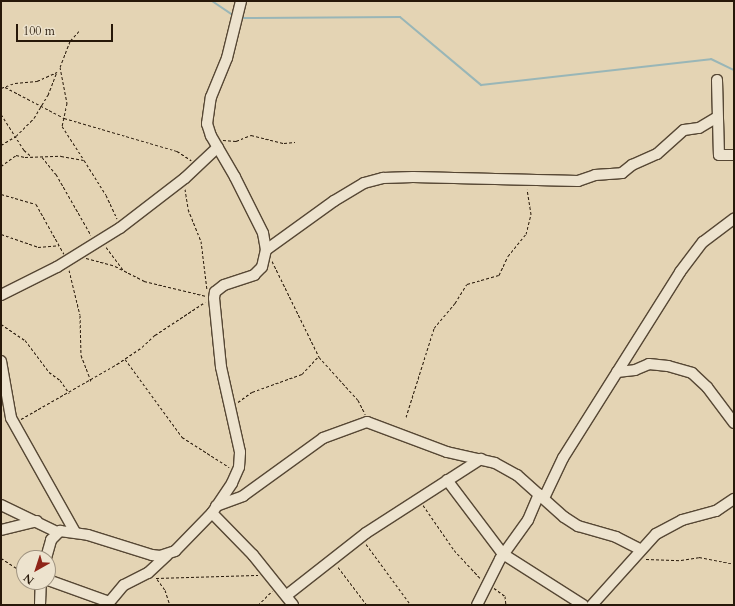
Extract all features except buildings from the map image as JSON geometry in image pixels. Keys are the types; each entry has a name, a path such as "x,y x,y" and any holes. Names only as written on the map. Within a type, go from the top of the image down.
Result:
{"street":[{"path":"56,583 108,603 124,585 153,576 167,555 183,545 214,509 237,472 240,452 221,367 214,298 215,292 224,285 254,275 262,267 266,251 263,233 235,177 215,143 207,124 207,114 227,58 241,1"},
{"path":"717,80 718,155 734,155"},
{"path":"266,251 334,201 364,183 383,178 413,177 578,181 595,175 622,173 632,165 657,154 684,130 699,128 717,117"},
{"path":"1,295 69,260 120,228 185,178 198,165 215,143"},
{"path":"477,605 503,554 528,520 563,458 693,254 712,235 734,219"},
{"path":"1,361 14,423 75,532"},
{"path":"617,372 639,369 649,364 668,366 692,373 707,387 734,423"},
{"path":"214,509 243,496 323,438 367,422 447,452 481,459 517,475 578,526 616,537 637,552"},
{"path":"287,595 360,537 481,459"},
{"path":"447,480 503,554 583,605"},
{"path":"592,605 637,552 668,525 716,511 734,499"},
{"path":"1,505 37,521 57,532 75,532 144,553 167,555"},
{"path":"214,509 287,595 293,605"},
{"path":"1,530 37,521"},
{"path":"48,550 51,540 57,532"},
{"path":"40,605 41,590"}],"path":[{"path":"79,31 67,48 60,70 67,103 63,130 106,195 120,228"},
{"path":"1,88 37,81 60,70"},
{"path":"1,145 16,136 42,107 57,72"},
{"path":"5,87 29,98 42,107 64,118 177,151 198,165"},
{"path":"1,114 32,157"},
{"path":"215,143 236,141 251,135 284,144 295,142"},
{"path":"1,166 14,155 32,157 61,156 84,160"},
{"path":"41,157 56,174 98,241 124,271"},
{"path":"14,423 91,381 125,359 154,335 210,298 201,241 188,209 185,178"},
{"path":"406,417 426,346 434,328 455,303 467,284 499,275 508,256 526,234 531,214 524,180"},
{"path":"1,194 36,204 69,260 80,315 81,355 91,381"},
{"path":"1,234 38,247 59,245"},
{"path":"266,251 287,289 319,357 358,400 367,422"},
{"path":"69,260 96,260 144,281 209,296"},
{"path":"1,324 25,340 49,372 60,380 70,393"},
{"path":"230,408 252,392 302,374 319,357"},
{"path":"125,359 182,437 237,472"},
{"path":"418,499 454,550 488,585 505,596 506,605"},
{"path":"360,537 411,605"},
{"path":"637,552 681,560 700,557 734,564"},
{"path":"1,558 16,568"},
{"path":"332,558 367,605"},
{"path":"153,576 269,574"},
{"path":"153,576 165,590 170,605"},
{"path":"258,605 278,585"}],"waterway":[{"path":"212,1 234,16"},
{"path":"240,18 400,17 481,85 711,59 734,70"}]}
